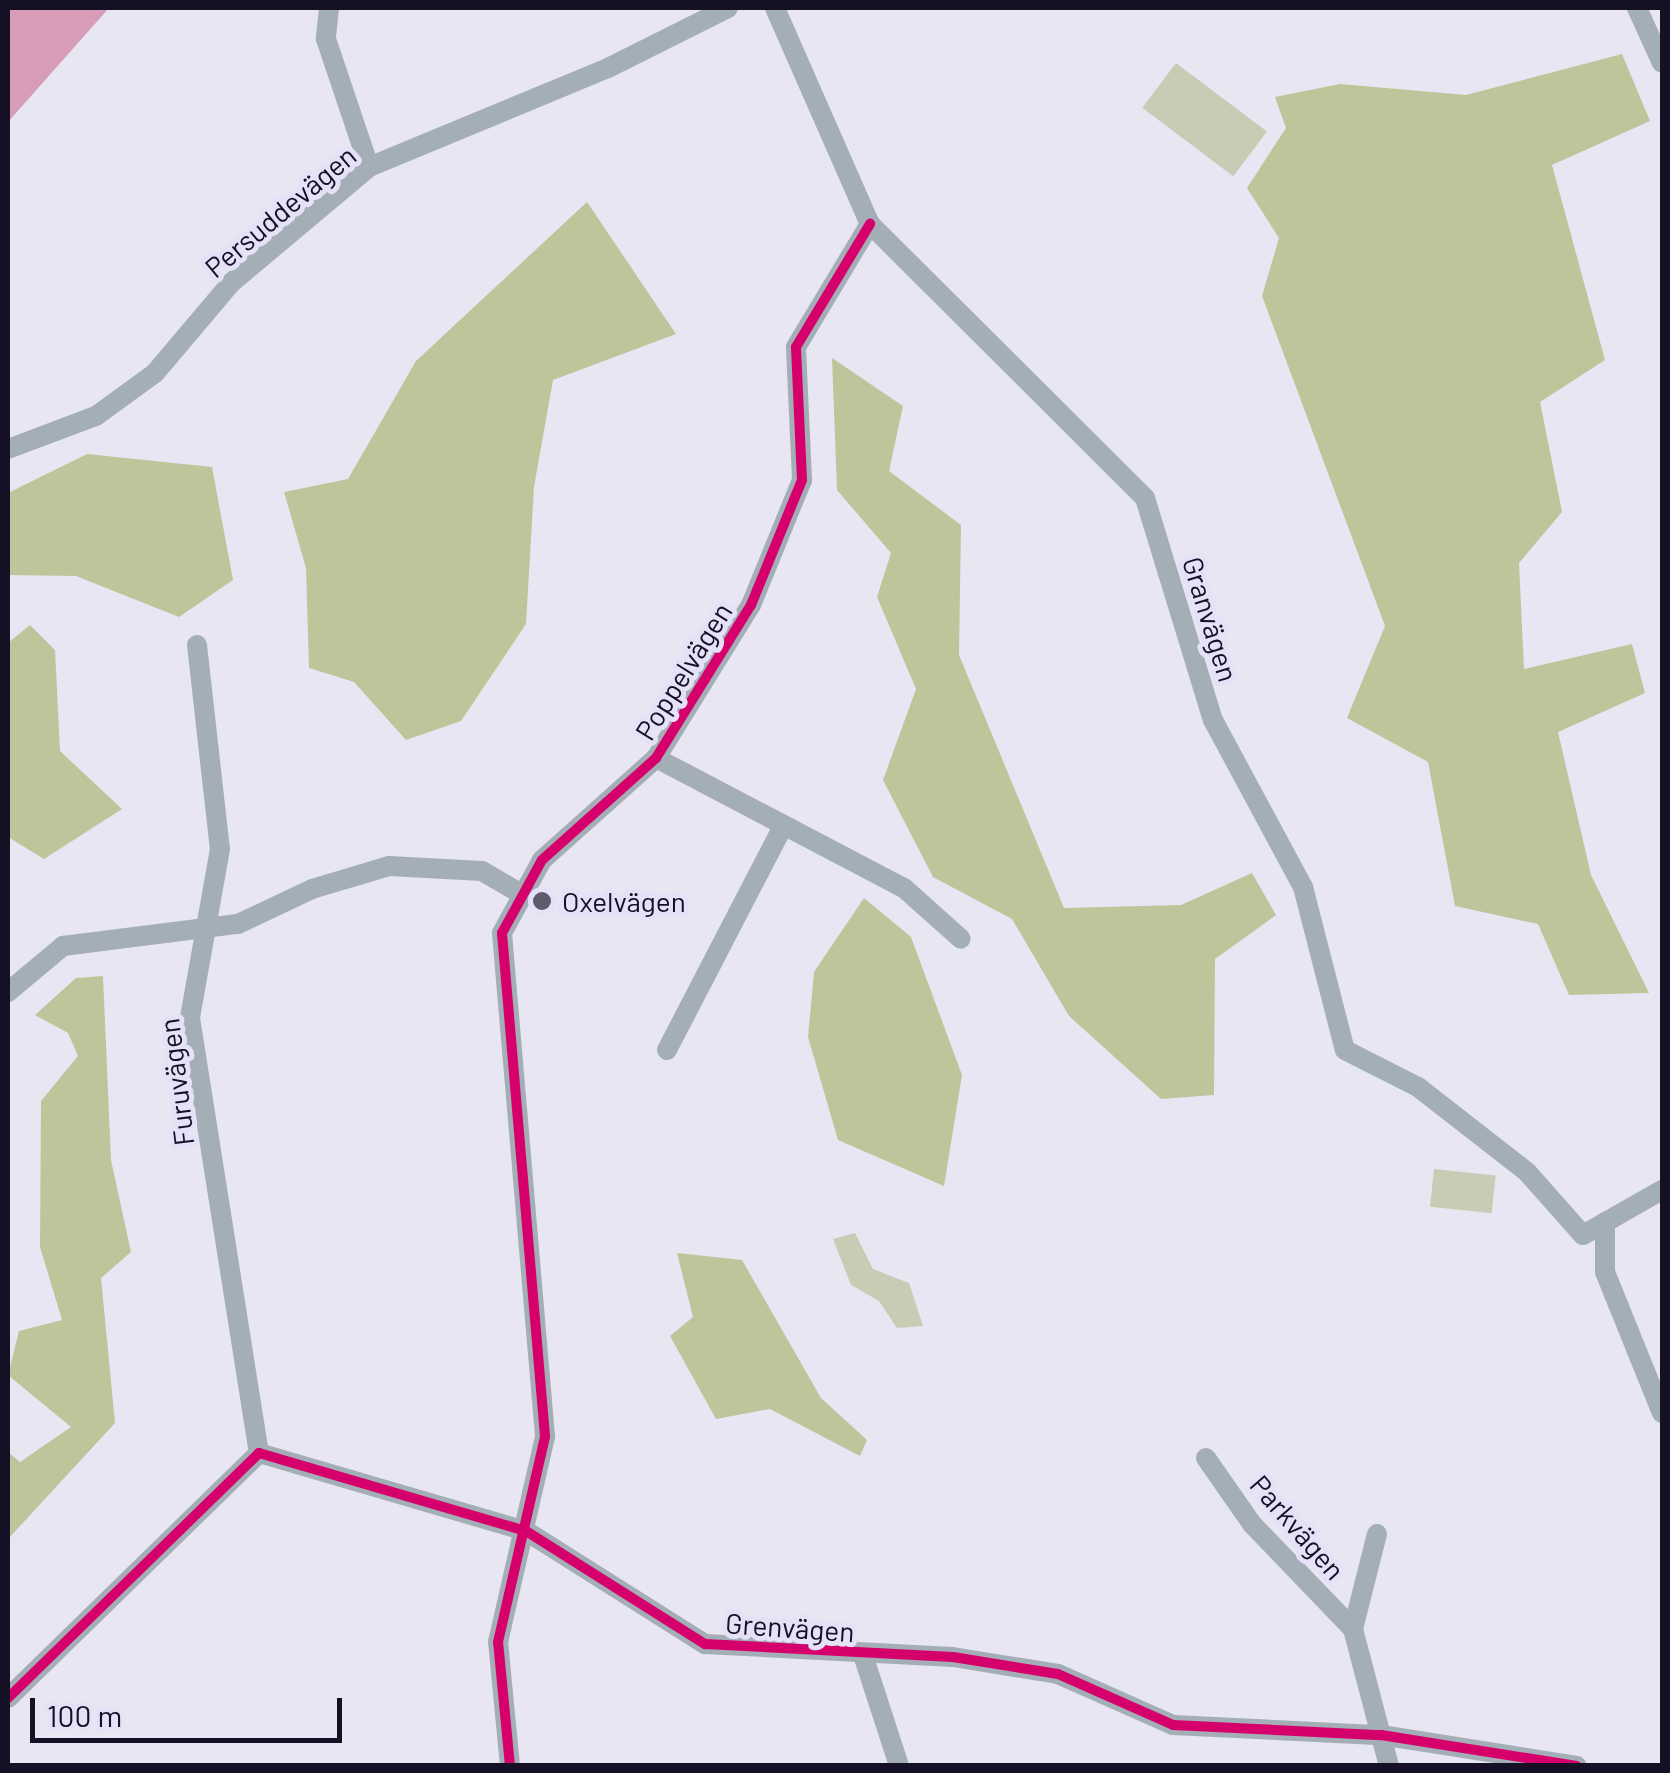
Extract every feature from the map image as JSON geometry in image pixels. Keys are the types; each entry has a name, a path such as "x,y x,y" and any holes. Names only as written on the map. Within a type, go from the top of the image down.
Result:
{"street":[{"path":"329,8 326,39 368,167"},
{"name":"Persuddevägen","path":"8,450 96,416 155,373 231,283 368,167 608,68 728,8"},
{"name":"Granvägen","path":"775,8 870,224 1145,498 1213,720 1303,886 1345,1050 1418,1087 1527,1172 1583,1235 1605,1222"},
{"path":"1637,8 1662,63"},
{"name":"Poppelvägen","path":"510,1766 498,1642 545,1436 544,1352 502,932 542,860 656,758 751,605 802,480 796,347 870,224"},
{"name":"Furuvägen","path":"198,645 220,849 212,927 190,1018 259,1453"},
{"path":"656,758 782,828 904,888 961,940"},
{"path":"667,1050 782,828"},
{"path":"8,992 63,946 212,927 389,866 482,870 523,895"},
{"path":"1662,1190 1605,1222 1605,1272 1662,1413"},
{"path":"8,1698 259,1453"},
{"name":"Grenvägen","path":"259,1453 526,1531 705,1644 1058,1674 1173,1725 1382,1735 1577,1766"},
{"name":"Parkvägen","path":"1206,1458 1252,1524 1352,1629 1389,1766"},
{"name":"Parkvägen","path":"1352,1629 1377,1534"},
{"path":"863,1655 898,1766"}],"green space":[{"path":"1622,54 1650,121 1552,165 1605,360 1540,402 1562,512 1519,563 1524,669 1632,644 1645,693 1558,732 1591,875 1649,993 1569,995 1538,924 1455,906 1428,762 1347,718 1385,626 1262,296 1279,238 1247,188 1286,128 1275,97 1340,84 1466,95"},
{"path":"1176,63 1267,132 1233,176 1142,108"},
{"path":"587,202 676,334 553,380 534,487 526,624 461,721 406,740 354,682 309,668 306,568 284,492 348,479 416,361"},
{"path":"832,358 903,406 889,471 961,525 959,655 1064,908 1181,905 1252,873 1276,915 1215,959 1214,1095 1161,1099 1069,1016 1012,919 933,877 883,780 916,689 877,597 891,553 837,490"},
{"path":"87,454 212,467 233,580 179,617 76,576 8,575 8,493"},
{"path":"30,625 55,650 60,751 122,809 44,859 8,837 8,643"},
{"path":"864,898 911,937 962,1075 944,1186 838,1140 808,1037 814,972"},
{"path":"103,976 111,1160 131,1252 101,1278 115,1423 8,1539 8,1452 20,1462 71,1427 8,1375 19,1331 62,1320 40,1247 41,1101 78,1056 68,1033 35,1015 76,978"},
{"path":"1434,1169 1496,1175 1492,1213 1430,1207"},
{"path":"855,1233 873,1269 909,1283 923,1326 897,1328 879,1301 851,1285 833,1239"},
{"path":"677,1253 742,1260 821,1398 867,1440 860,1456 770,1409 716,1419 670,1336 693,1317"}],"shaded area":[{"path":"8,8 109,8 8,122"}],"cycle path":[{"path":"510,1766 498,1642 545,1436 502,933 542,860 656,758 751,605 802,480 796,347 870,224"},
{"path":"8,1698 259,1453 526,1531 705,1644 953,1657 1058,1674 1173,1725 1381,1735 1577,1766"}],"place":[{"name":"Oxelvägen","path":"542,901"}]}
